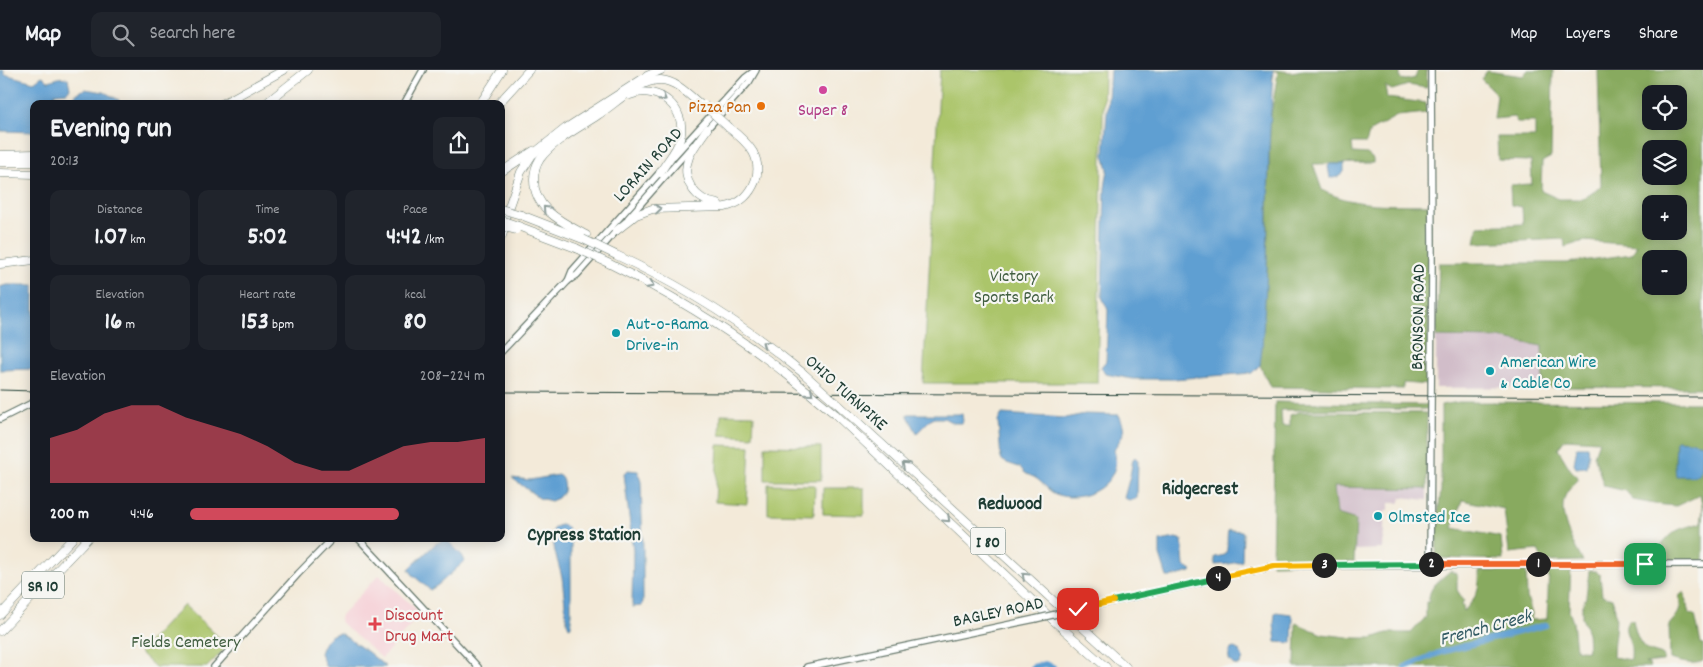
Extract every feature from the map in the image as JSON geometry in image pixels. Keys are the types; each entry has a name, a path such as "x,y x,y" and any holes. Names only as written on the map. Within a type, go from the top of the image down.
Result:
{"highway":[{"path":"229,100 284,70"},
{"path":"270,100 308,70"},
{"path":"483,100 502,70"},
{"path":"502,100 530,70"},
{"path":"505,169 650,74 661,70"},
{"path":"616,231 636,215 652,209 725,207 736,204 745,197 756,181 756,161 750,148 681,85 667,78 651,78 632,86"},
{"path":"505,226 527,166 540,152 560,141 642,85 659,80 666,81 676,85 703,105"},
{"path":"618,101 634,94 649,92 665,98 676,109 681,124 680,140 660,173"},
{"path":"706,129 689,158 686,168 687,178 693,190 702,199 722,204 732,202 743,195 750,185 754,173 753,162 749,152 727,127"},
{"path":"505,217 523,168 532,155 552,139"},
{"path":"560,141 538,163 534,178 536,192 540,202 552,215 584,237"},
{"path":"0,155 30,154"},
{"path":"0,162 30,162"},
{"path":"0,173 30,174"},
{"path":"505,210 584,237"},
{"path":"505,222 517,228"},
{"path":"505,228 517,228"},
{"name":"OHIO TURNPIKE","path":"517,228 535,236 555,240 576,248 608,263 702,314 746,343 834,414 1106,667"},
{"name":"OHIO TURNPIKE","path":"584,237 674,285 719,312 803,373 1126,667"},
{"path":"0,264 30,260"},
{"name":"SR 10","path":"0,615 69,542"},
{"name":"SR 10","path":"0,631 84,542"}],"street":[{"path":"406,100 423,70"},
{"name":"BRONSON ROAD","path":"1430,564 1432,70"},
{"name":"LORAIN ROAD","path":"568,281 572,271 706,129 749,82 755,71"},
{"name":"LORAIN ROAD","path":"505,348 568,281 577,275 616,231 660,173 744,78 755,71"},
{"path":"0,419 30,404"},
{"path":"214,667 329,542"},
{"path":"362,542 478,667"},
{"name":"BAGLEY ROAD","path":"807,667 1273,566 1703,564"}],"shaded area":[{"path":"1436,337 1499,338 1543,346 1543,387 1436,388"},
{"path":"1334,487 1427,489 1427,500 1402,497 1399,503 1389,503 1389,510 1385,510 1383,549 1355,550 1356,520 1337,514"},
{"path":"379,575 419,612 413,618 415,620 382,658 341,623 340,619 341,615"}],"green space":[{"name":"Victory Sports Park","path":"940,70 1104,70 1097,383 923,383"},
{"path":"1273,70 1291,72 1304,70 1400,70 1400,79 1406,80 1415,78 1418,70 1427,70 1427,88 1408,85 1392,90 1385,86 1387,98 1426,103 1427,113 1397,116 1370,131 1366,143 1352,143 1353,153 1367,154 1373,159 1373,163 1313,164 1322,190 1335,196 1375,204 1430,205 1428,385 1403,383 1403,389 1270,387 1260,365 1267,269 1270,121 1278,72"},
{"path":"1528,70 1553,70 1551,157 1542,162 1541,191 1559,199 1583,199 1601,187 1598,70 1703,70 1703,388 1543,387 1542,346 1499,338 1436,337 1439,263 1567,263 1632,254 1637,245 1584,241 1565,247 1564,239 1475,243 1478,226 1523,224 1522,207 1511,205 1510,185 1532,184 1531,161 1498,160 1497,137 1535,137 1535,122 1517,122 1514,117 1494,119 1497,95 1481,79 1487,71 1523,76"},
{"path":"1275,402 1427,405 1428,409 1281,410 1282,426 1290,426 1290,415 1299,412 1427,413 1427,489 1334,487 1337,514 1356,520 1354,562 1272,564"},
{"path":"1459,402 1703,403 1703,510 1700,495 1676,506 1654,504 1633,500 1626,491 1604,486 1594,455 1599,441 1565,439 1558,449 1570,469 1579,479 1570,488 1563,502 1564,520 1583,561 1543,562 1538,550 1509,553 1504,509 1462,500 1453,528 1501,537 1503,560 1436,558 1441,490 1441,405"},
{"path":"721,414 754,415 753,437 720,435"},
{"path":"718,445 750,446 747,504 715,502"},
{"path":"765,446 821,447 821,480 765,480"},
{"path":"768,484 815,485 814,515 768,514"},
{"path":"823,488 864,488 864,515 823,514"},
{"path":"1703,510 1703,562 1666,562 1662,544 1674,532 1701,523"},
{"path":"1549,567 1571,567 1569,611 1573,622 1576,649 1588,651 1587,630 1582,618 1582,607 1586,597 1589,571 1596,571 1600,575 1602,595 1612,598 1616,613 1613,657 1631,660 1631,647 1626,626 1629,620 1633,620 1642,644 1648,650 1664,656 1663,661 1645,663 1649,664 1650,667 1295,667 1296,623 1322,634 1355,638 1372,638 1387,633 1411,633 1426,617 1426,602 1429,602 1432,588 1450,571 1457,574 1457,590 1464,601 1462,603 1464,611 1477,592 1479,571 1526,571 1527,597 1532,614 1531,620 1547,619"},
{"path":"1684,592 1689,614 1695,615 1701,644 1703,644 1703,661 1695,663 1670,659 1669,625 1679,612 1679,596"},
{"name":"Fields Cemetery","path":"184,605 228,646 207,667 155,667 139,652"}],"water":[{"path":"0,70 4,70 4,74 34,82 42,76 48,81 60,78 68,79 70,88 67,92 55,93 53,100 30,100 30,132 0,131"},
{"path":"1110,70 1273,70 1269,148 1267,269 1262,349 1260,365 1252,373 1173,379 1133,379 1105,374 1101,367 1106,361 1108,310 1102,297 1105,188 1108,169 1104,155"},
{"path":"85,89 104,92 119,100 73,100 80,91"},
{"path":"1330,164 1344,164 1344,172 1338,177 1330,178 1328,166"},
{"path":"6,285 30,285 30,369 0,370 0,287"},
{"path":"908,414 962,414 963,421 962,423 953,423 944,418 932,418 917,433"},
{"path":"1002,414 1065,418 1085,414 1119,415 1122,421 1123,434 1114,450 1116,461 1108,481 1091,493 1080,496 1069,497 1055,494 1037,479 1001,459 998,421"},
{"path":"1676,440 1702,444 1699,474 1676,476"},
{"path":"1577,447 1588,447 1589,454 1586,467 1576,468 1574,464"},
{"path":"1135,457 1138,460 1137,498 1128,500 1124,498"},
{"path":"628,470 638,471 641,482 643,601 642,606 633,607 633,550 624,474"},
{"path":"558,475 562,480 563,492 558,498 551,501 539,498 512,478 530,480"},
{"path":"560,525 566,527 571,538 571,626 569,627 562,577 552,534 554,528"},
{"path":"1230,530 1242,531 1243,533 1242,561 1215,565 1215,557 1225,555 1227,534"},
{"path":"1176,538 1182,540 1184,566 1192,571 1167,577 1160,555 1160,541"},
{"path":"449,542 462,555 465,561 430,590 409,569 435,544"},
{"path":"1276,612 1291,614 1293,617 1292,643 1276,642 1274,624"},
{"path":"340,633 386,667 326,667 320,653 329,637"},
{"path":"1235,648 1240,651 1243,659 1240,665 1234,665 1230,662 1229,653 1231,649"}],"waterway":[{"name":"French Creek","path":"1405,667 1441,652 1546,625"},
{"name":"French Creek","path":"1033,667 1045,664 1053,667"}],"railway":[{"path":"0,390 30,391"},
{"path":"505,392 1703,397"}],"place":[{"name":"Super 8","path":"823,90"},
{"name":"Pizza Pan","path":"761,106"},
{"name":"Aut-o-Rama Drive-in","path":"616,333"},
{"name":"American Wire & Cable Co","path":"1490,371"},
{"name":"Olmsted Ice","path":"1378,516"},
{"name":"Discount Drug Mart","path":"375,624"}],"district":[{"name":"Ridgecrest","path":"1200,487"},
{"name":"Redwood","path":"1010,502"},
{"name":"Cypress Station","path":"584,533"}],"route":[{"path":"1078,609 1274,566 1645,564"}]}
